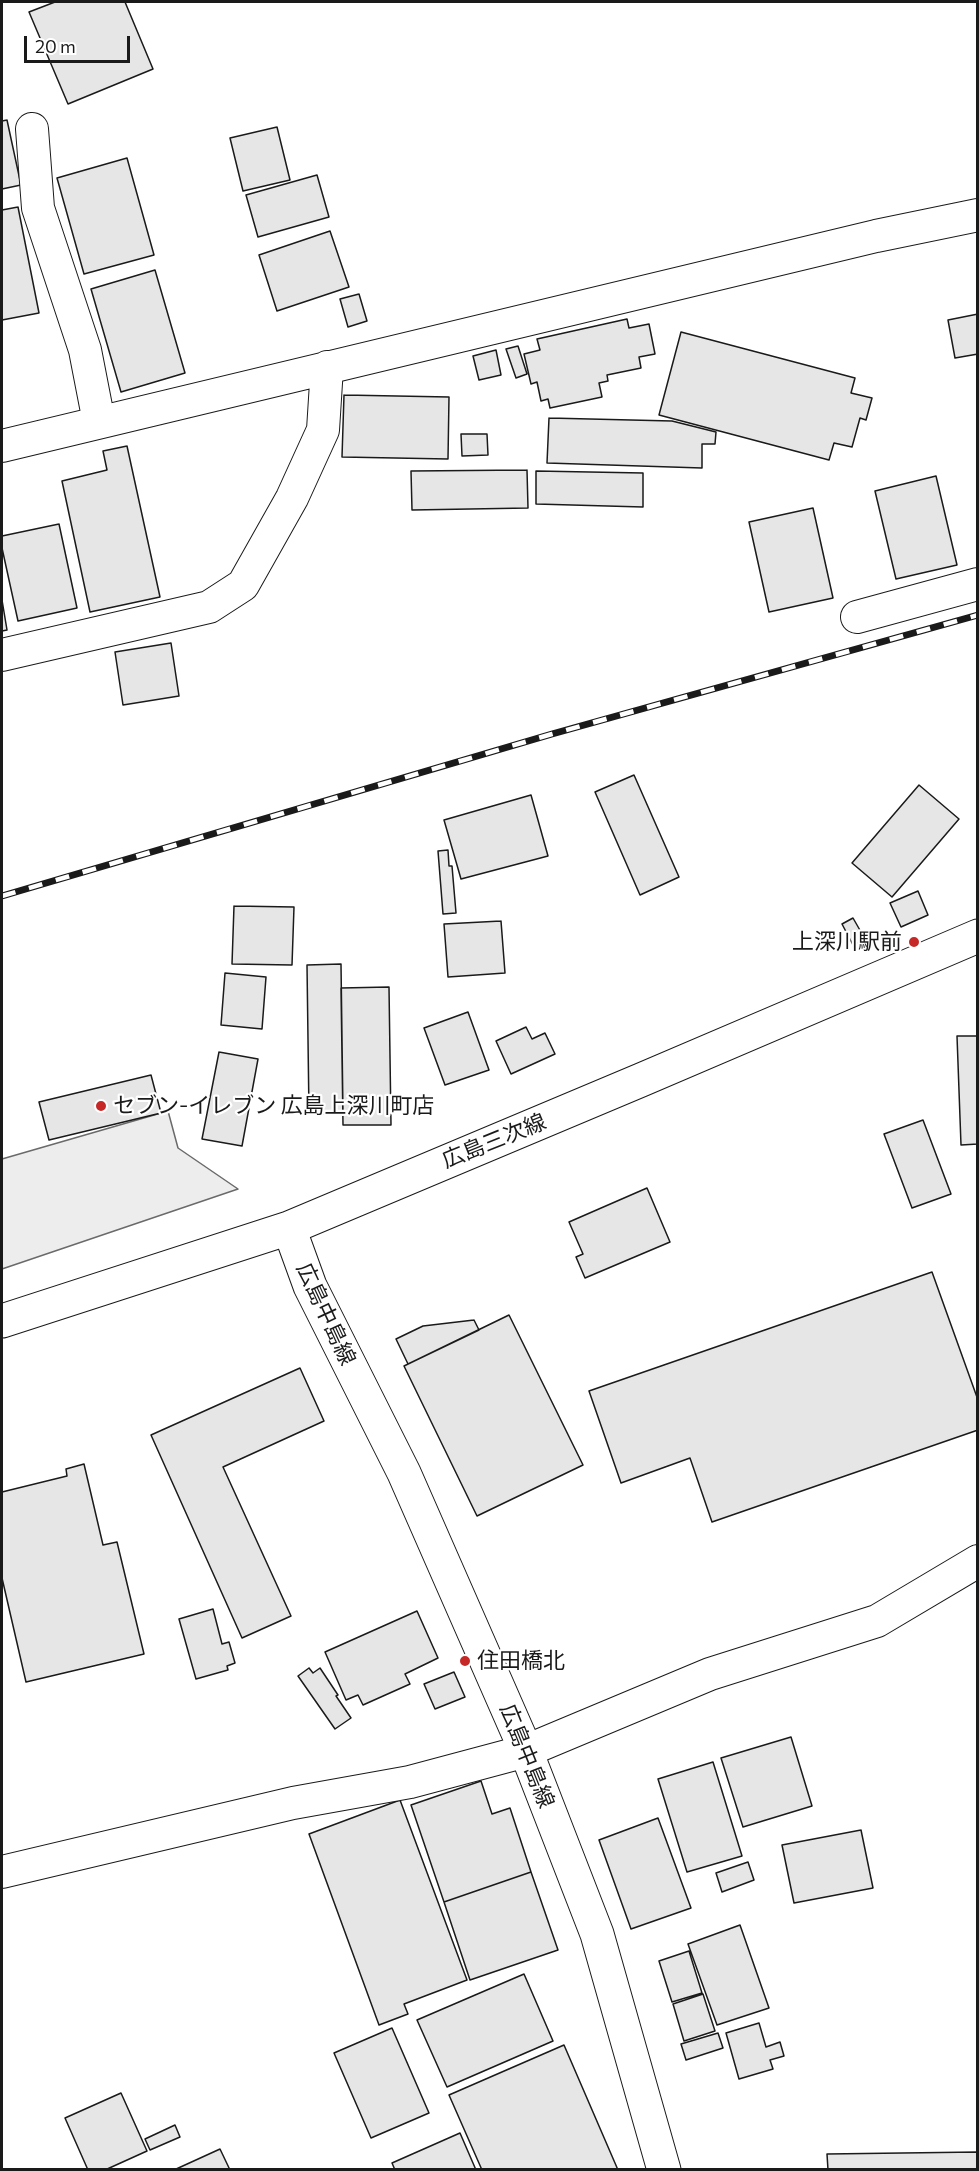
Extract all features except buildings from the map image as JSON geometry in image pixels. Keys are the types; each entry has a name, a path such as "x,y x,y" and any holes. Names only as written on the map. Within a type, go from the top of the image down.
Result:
{"main road":[{"name":"広島三次線","path":"2,1321 289,1228 978,936"},
{"name":"広島中島線","path":"289,1228 310,1286 404,1473 526,1751 597,1934 664,2169"}],"street":[{"path":"32,129 38,208 85,350 99,422"},
{"path":"2,446 876,236 978,215"},
{"path":"2,655 209,607 243,585 292,498 322,430 327,367"},
{"path":"857,617 978,584"},
{"path":"2,1872 293,1803 410,1782 526,1751 710,1674 877,1621 978,1561"}],"shaded area":[{"path":"168,1111 178,1148 238,1189 2,1269 2,1159"}],"railway":[{"path":"2,896 552,734 978,615"}],"place":[{"name":"上深川駅前","path":"914,942"},
{"name":"セブン-イレブン 広島上深川町店","path":"101,1106"},
{"name":"住田橋北","path":"465,1661"}]}
